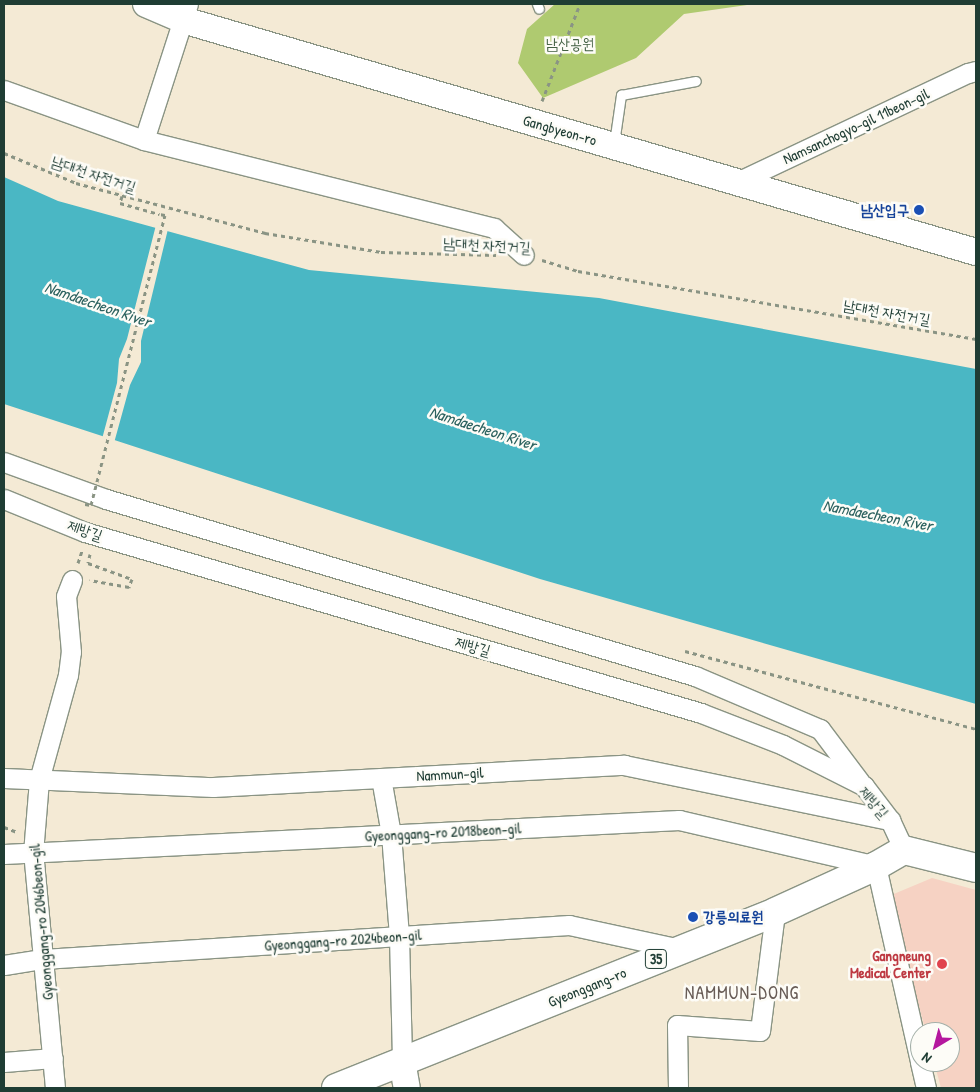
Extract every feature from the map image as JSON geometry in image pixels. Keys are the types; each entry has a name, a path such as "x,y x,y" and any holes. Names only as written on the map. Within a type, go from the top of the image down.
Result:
{"main road":[{"name":"Gyeonggang-ro","path":"336,1088 775,912 876,866 904,850"},
{"path":"904,850 976,868"}],"street":[{"name":"Gangbyeon-ro","path":"146,4 185,12 533,122 976,252"},
{"path":"144,140 185,12"},
{"name":"Namsanchogyo-gil 11beon-gil","path":"737,182 976,71"},
{"path":"4,90 144,140 494,228 524,255"},
{"path":"4,462 106,499 695,676 820,729 864,786"},
{"name":"제방길","path":"4,499 85,532 701,713 784,744 864,786 890,820 904,850"},
{"name":"Gyeonggang-ro 2046beon-gil","path":"55,1088 33,852 39,780 68,675 71,652 66,596 72,580"},
{"name":"Nammun-gil","path":"4,778 213,787 624,765 890,820"},
{"path":"381,778 392,834 399,936 402,1062 407,1088"},
{"name":"Gyeonggang-ro 2018beon-gil","path":"4,854 679,820 876,866"},
{"path":"876,866 911,1022"},
{"path":"678,1088 677,1025 760,1031 775,912"},
{"name":"Gyeonggang-ro 2024beon-gil","path":"4,965 43,959 569,925 680,950"},
{"path":"4,1062 53,1058"},
{"path":"922,1072 926,1088"}],"lane":[{"path":"614,146 621,95 696,81"}],"path":[{"path":"533,122 580,4"},
{"name":"남대천 자전거길","path":"4,153 76,183 265,232 381,252 524,255 578,271 976,339"},
{"path":"85,504 91,505 165,215 120,203 122,196"},
{"path":"72,580 80,578 129,587 132,579 88,563 90,554"}],"shaded area":[{"name":"Gangneung Medical Center","path":"932,878 976,890 976,1088 941,1088 937,1072 960,1072 960,1022 923,1022 889,896"}],"green space":[{"name":"남산공원","path":"555,4 754,4 684,14 636,58 543,98 518,63 527,29"}],"water":[{"name":"Namdaecheon River","path":"4,177 58,201 309,270 599,298 976,369 976,704 540,579 4,404"}],"pier":[{"path":"156,225 168,229 141,341 141,362 130,385 114,443 102,439 117,383 119,359 127,339"}],"place":[{"name":"남산입구","path":"919,210"},
{"name":"강릉의료원","path":"693,917"},
{"name":"Gangneung Medical Center","path":"942,964"}],"district":[{"name":"NAMMUN-DONG","path":"742,993"}]}
